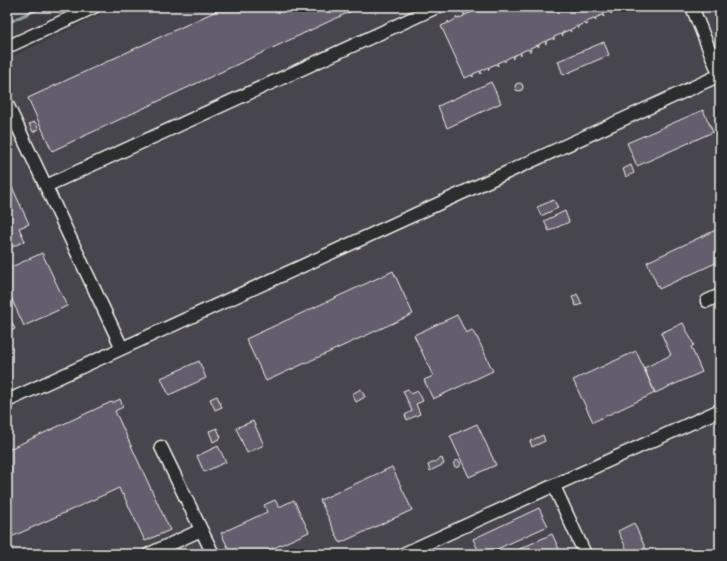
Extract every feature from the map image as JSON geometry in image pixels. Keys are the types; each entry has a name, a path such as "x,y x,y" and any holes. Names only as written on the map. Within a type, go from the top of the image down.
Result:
{"street":[{"path":"7,47 94,7"},
{"path":"46,186 437,7"},
{"path":"7,401 720,75 692,7"},
{"path":"7,104 122,348"},
{"path":"707,301 720,295"},
{"path":"403,554 720,410"},
{"path":"161,447 213,554"},
{"path":"554,486 585,554"},
{"path":"149,554 201,530"}],"shaded area":[{"path":"116,7 720,7 720,554 7,554 7,59"}],"building":[{"path":"225,7 360,7 52,151 28,98"},
{"path":"480,7 618,7 611,11 611,14 610,11 603,14 604,17 602,15 595,18 596,21 594,19 586,22 588,24 586,25 585,23 578,26 578,29 577,26 570,30 571,32 569,30 562,33 563,36 561,34 554,37 554,40 553,38 546,41 546,44 545,41 538,45 539,47 537,45 530,48 531,51 528,49 521,52 521,55 520,53 513,56 513,59 512,56 505,60 505,62 504,60 497,63 498,66 496,64 489,67 489,70 488,67 481,71 481,74 480,71 473,74 473,77 472,75 465,78 441,26 448,23 448,21 449,23 456,19 456,17 457,19 464,16 464,13 465,15 472,12 472,10 473,12"},
{"path":"604,42 609,55 563,75 558,61"},
{"path":"491,82 501,103 447,128 438,106"},
{"path":"517,83 521,83 523,87 521,91 517,91 515,89 515,85"},
{"path":"703,110 713,132 637,166 627,143"},
{"path":"35,122 39,129 33,132 29,124"},
{"path":"631,165 634,173 626,177 623,169"},
{"path":"7,176 29,224 19,228 25,241 7,249"},
{"path":"554,200 558,208 541,216 537,207"},
{"path":"565,211 569,222 549,231 544,221"},
{"path":"720,228 720,261 659,289 647,262"},
{"path":"42,253 67,306 24,326 7,289 7,269"},
{"path":"393,271 413,314 266,381 246,339"},
{"path":"577,294 582,304 576,306 572,297"},
{"path":"7,312 15,329 7,333"},
{"path":"457,315 466,333 472,330 477,337 493,371 433,399 424,380 433,376 414,335"},
{"path":"683,323 694,345 691,347 702,372 655,393 644,368 671,355 661,333"},
{"path":"636,351 655,393 593,422 573,380"},
{"path":"199,361 206,378 169,395 161,378"},
{"path":"361,389 365,397 356,402 352,394"},
{"path":"408,389 411,394 418,391 423,401 416,404 420,414 407,420 405,415 412,411 403,391"},
{"path":"217,396 222,407 215,410 210,399"},
{"path":"120,399 123,407 115,411 170,530 145,541 119,488 7,539 7,450"},
{"path":"253,421 264,445 247,453 236,428"},
{"path":"477,424 496,465 469,477 450,436"},
{"path":"217,428 221,438 213,442 209,431"},
{"path":"543,435 545,441 532,447 530,441"},
{"path":"218,446 226,462 204,472 197,456"},
{"path":"442,458 444,464 430,471 428,465"},
{"path":"457,460 460,461 460,467 457,468 454,467 453,464 454,461"},
{"path":"392,467 412,510 340,543 320,500"},
{"path":"275,500 279,507 294,500 309,532 261,554 231,554 221,533 267,512 264,505"},
{"path":"539,508 548,526 486,554 480,554 473,539"},
{"path":"634,523 648,554 629,554 618,531"},
{"path":"552,534 560,551 554,554 509,554"}],"waterway":[{"path":"7,23 42,7"}]}
